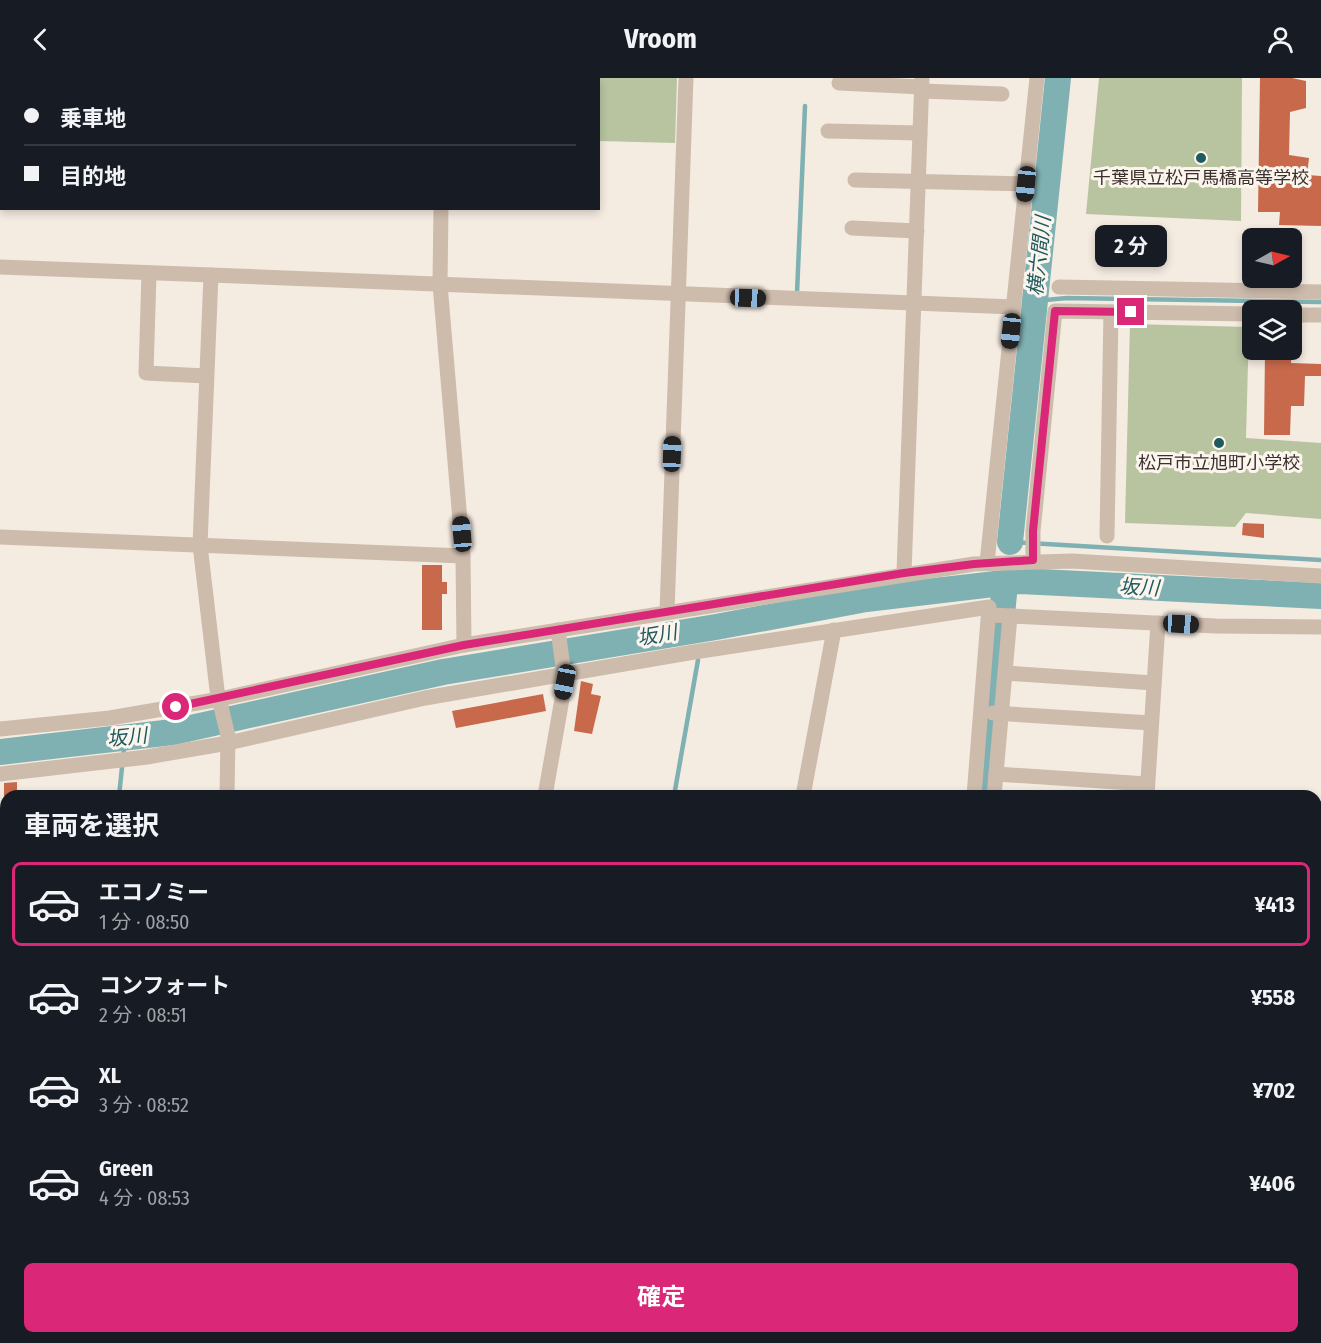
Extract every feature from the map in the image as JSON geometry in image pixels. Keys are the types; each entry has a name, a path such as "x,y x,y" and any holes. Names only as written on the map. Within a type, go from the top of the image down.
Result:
{"street":[{"path":"667,612 686,78"},
{"path":"990,563 1037,78"},
{"path":"839,82 922,85 1002,94"},
{"path":"904,573 922,85"},
{"path":"828,131 920,133"},
{"path":"855,180 1026,184"},
{"path":"441,210 440,284 463,556 464,645"},
{"path":"852,228 917,231"},
{"path":"0,267 1014,307"},
{"path":"149,273 146,373 206,376"},
{"path":"211,275 200,545 220,701 228,739 226,790"},
{"path":"1059,286 1321,292"},
{"path":"1208,313 1209,289"},
{"path":"1027,561 1035,538 1033,531 1055,311 1242,314"},
{"path":"1107,537 1111,312"},
{"path":"1302,315 1321,315"},
{"path":"0,537 463,556"},
{"path":"0,729 110,718 220,701 464,645 558,632 904,573 990,563 1027,561 1321,576"},
{"path":"0,774 99,764 565,671 989,607 999,615 1158,623 1321,627"},
{"path":"995,790 1005,673 999,615"},
{"path":"975,790 982,712 999,615"},
{"path":"996,774 1147,790 1158,623"},
{"path":"804,790 834,630"},
{"path":"546,790 565,671 558,632"},
{"path":"1005,673 1154,683"},
{"path":"982,712 1151,723"}],"green space":[{"path":"600,78 677,78 675,143 600,141"},
{"path":"1099,78 1242,78 1241,221 1086,214"},
{"name":"松戸市立旭町小学校","path":"1130,324 1242,327 1242,360 1248,360 1246,438 1321,443 1321,519 1246,513 1235,527 1125,523"}],"building":[{"path":"1260,78 1292,78 1306,81 1306,108 1290,112 1289,155 1309,158 1307,175 1321,176 1321,226 1279,225 1280,212 1258,212"},
{"path":"1265,360 1291,360 1291,363 1321,364 1321,376 1305,376 1304,406 1291,406 1290,435 1264,435"},
{"path":"1243,523 1264,524 1264,538 1242,535"},
{"path":"422,565 442,565 442,582 447,582 447,594 442,594 442,630 422,630"},
{"path":"581,681 593,684 591,694 601,696 592,734 574,731"},
{"path":"543,694 546,711 456,728 452,711"},
{"path":"17,782 17,790 4,790 4,783"}],"waterway":[{"name":"横六間川","path":"1010,542 1058,78"},
{"path":"797,293 805,106"},
{"path":"1035,301 1067,298 1321,302"},
{"path":"1010,542 1321,560"},
{"name":"坂川","path":"0,752 173,732 443,672 716,627 866,599 1020,581 1321,596"},
{"path":"986,790 1005,583"},
{"path":"675,790 698,660"},
{"path":"120,790 125,739"}],"place":[{"name":"千葉県立松戸馬橋高等学校","path":"1201,158"},
{"name":"松戸市立旭町小学校","path":"1219,443"}],"route":[{"path":"176,707 464,645 904,573 974,564 1033,560 1035,538 1033,531 1055,311 1131,312"}]}
